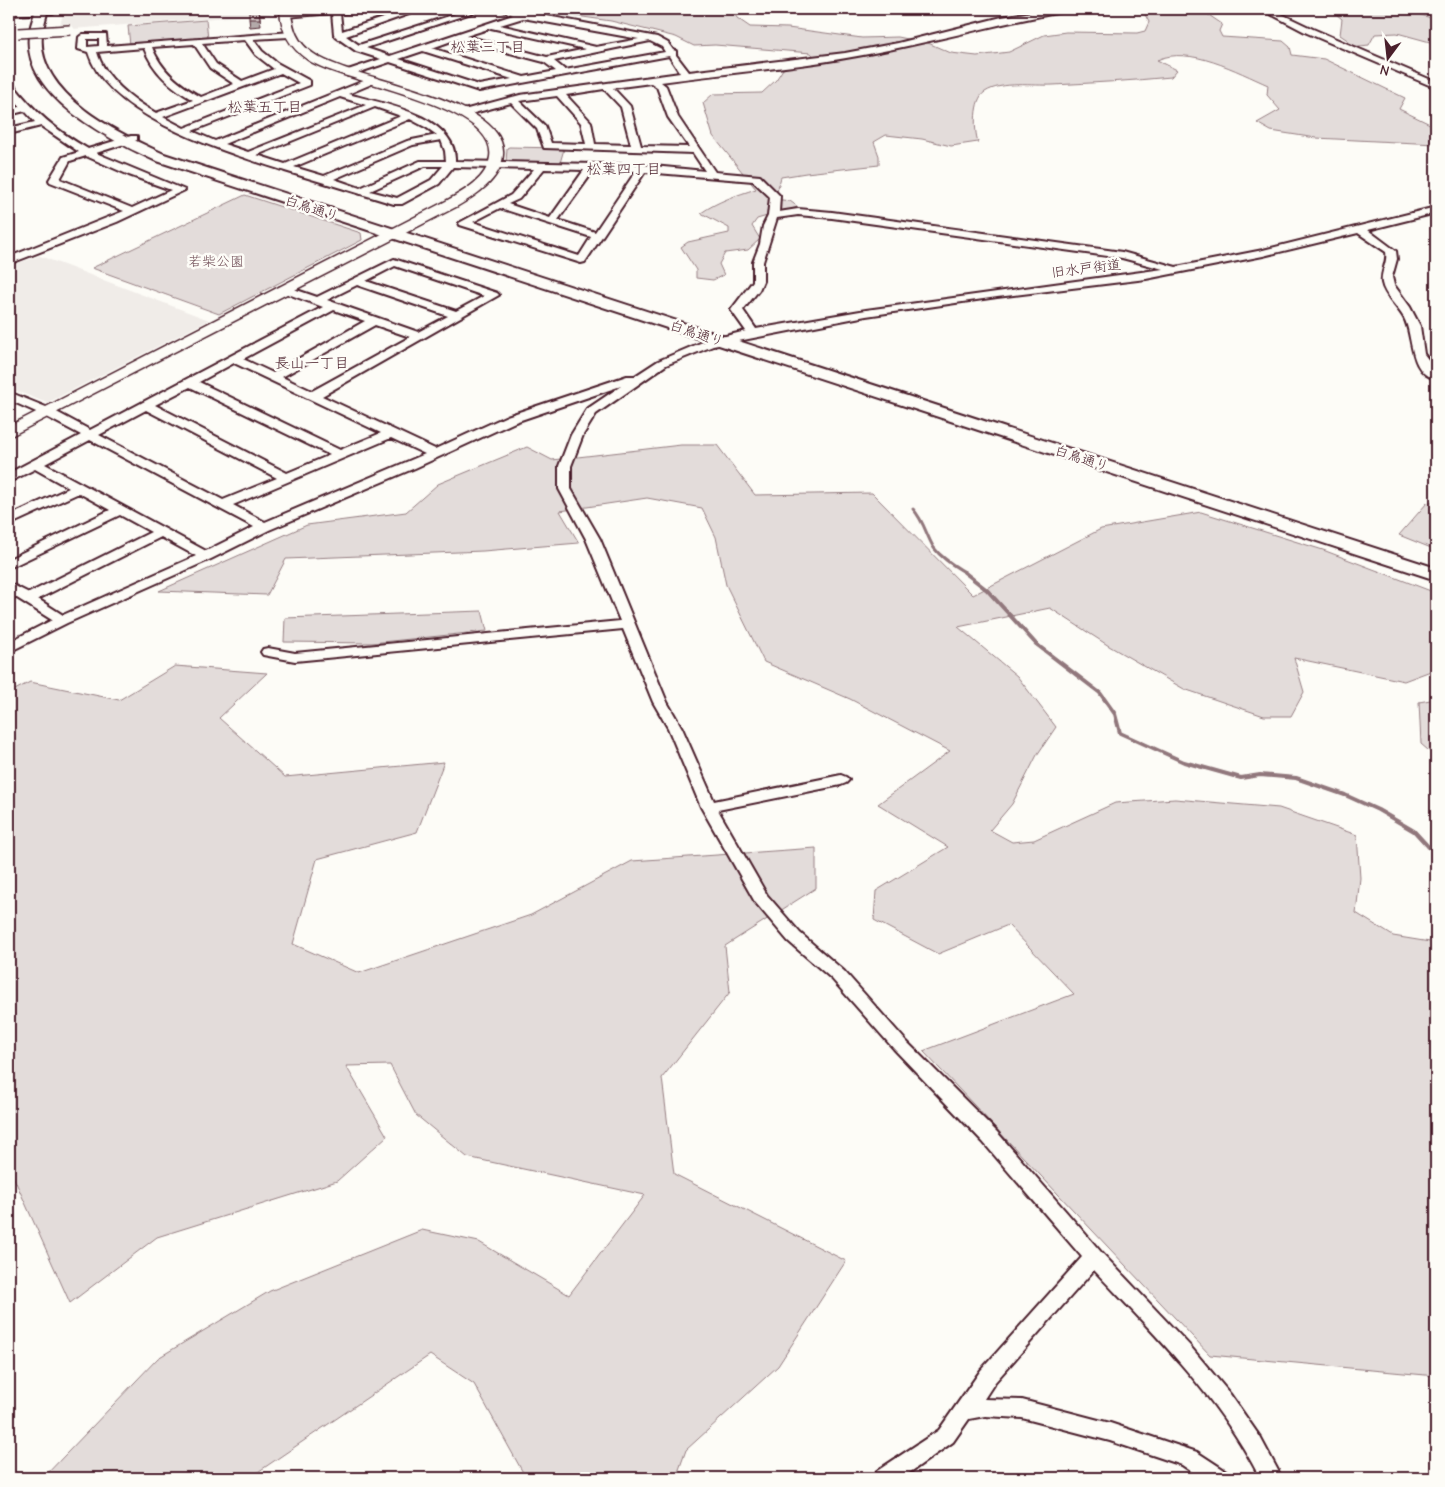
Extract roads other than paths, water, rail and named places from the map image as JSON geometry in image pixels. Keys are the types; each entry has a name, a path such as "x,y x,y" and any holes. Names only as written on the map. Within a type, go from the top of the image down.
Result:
{"main road":[{"name":"白鳥通り","path":"48,10 48,46 55,69 75,96 128,139 397,232 1436,562"},
{"name":"白鳥通り","path":"727,338 1436,574"}],"street":[{"path":"9,432 397,232 468,194 484,181 495,165 497,151 493,137 479,122 463,113 348,73 311,57 298,47 289,34 286,11 358,9"},
{"path":"339,35 419,9"},
{"path":"358,48 479,9"},
{"path":"503,9 522,15 651,38 665,45 686,75"},
{"path":"463,113 513,100 559,93 686,75 767,67 845,56 898,46 1002,20 1062,9"},
{"path":"1266,9 1310,31 1436,85"},
{"path":"9,12 48,10"},
{"path":"336,11 339,35 358,48 388,60 479,88 672,53"},
{"path":"348,73 522,15"},
{"path":"490,26 594,50"},
{"path":"14,34 70,30"},
{"path":"103,49 104,36 83,37 82,49 92,50 289,34"},
{"path":"184,131 308,83 280,70 258,53 247,37"},
{"path":"457,37 547,60 564,73"},
{"path":"547,60 651,38"},
{"path":"196,41 213,66 241,85"},
{"path":"147,45 150,55 161,72 200,100"},
{"path":"423,48 524,80"},
{"path":"92,50 100,68 114,85 155,117 214,144 324,180 398,202 435,182 450,164 449,147 443,137 432,127 407,116 340,94"},
{"path":"155,117 280,70"},
{"path":"653,80 661,86 673,117 712,174"},
{"path":"214,144 371,81"},
{"path":"606,86 624,106 637,148"},
{"path":"9,261 132,212 180,190 134,174 88,152 43,123 10,90"},
{"path":"559,93 586,122 591,147"},
{"path":"513,100 542,128 547,146 694,150"},
{"path":"249,155 373,105"},
{"path":"9,112 26,108"},
{"path":"286,167 407,116"},
{"path":"9,131 43,123"},
{"path":"324,180 410,143 443,137"},
{"path":"128,139 66,159 54,180 132,212"},
{"path":"562,166 568,147"},
{"path":"361,191 423,163 643,168 756,178 775,196 773,216 768,226 765,244 758,262 758,281 755,288 737,310 753,333"},
{"path":"541,166 515,197 464,223 580,260 643,168"},
{"path":"552,222 592,167"},
{"path":"500,205 597,236"},
{"name":"旧水戸街道","path":"648,371 696,348 727,338 885,310 1176,271 1263,253 1436,210"},
{"path":"773,216 798,212 851,217 1122,255 1156,263 1176,271"},
{"path":"1361,230 1391,251 1392,263 1388,270 1387,279 1391,293 1400,302 1416,332 1415,343 1419,358 1436,376"},
{"path":"313,396 493,295 394,262 318,301"},
{"path":"356,281 456,315"},
{"path":"284,289 418,336"},
{"path":"9,478 333,306"},
{"path":"274,377 373,321"},
{"path":"234,359 435,454"},
{"path":"9,648 62,620 206,556 264,527 435,454 511,419 591,393 648,371"},
{"path":"648,371 591,412 569,450 564,478 565,489 593,539 660,702 710,807 744,868 772,911 794,937 838,975 900,1045 990,1137 1094,1258 1183,1352 1223,1400 1253,1443 1272,1478"},
{"path":"190,382 340,455"},
{"path":"9,396 47,412 90,434 264,527"},
{"path":"145,405 287,478"},
{"path":"222,506 392,433"},
{"path":"36,464 206,556"},
{"path":"9,521 79,488"},
{"path":"9,564 120,510"},
{"path":"28,599 162,532"},
{"path":"9,587 62,620"},
{"path":"268,652 295,657 628,624"},
{"path":"710,807 841,780"},
{"path":"885,1478 946,1436 988,1376 1094,1258"},
{"path":"963,1412 985,1407 1022,1409 1093,1427 1189,1458 1218,1478"}],"waterway":[{"path":"913,509 920,518 937,552 966,573"},
{"path":"964,572 987,590 1036,644 1100,693 1115,714 1120,733 1184,762 1241,778 1260,775 1296,778 1345,795 1378,810 1414,831 1436,855"}],"district":[{"name":"松葉三丁目","path":"488,47"},
{"name":"松葉五丁目","path":"265,107"},
{"name":"松葉四丁目","path":"624,169"},
{"name":"長山一丁目","path":"312,363"}],"park label":[{"name":"若柴公園","path":"216,261"}]}
